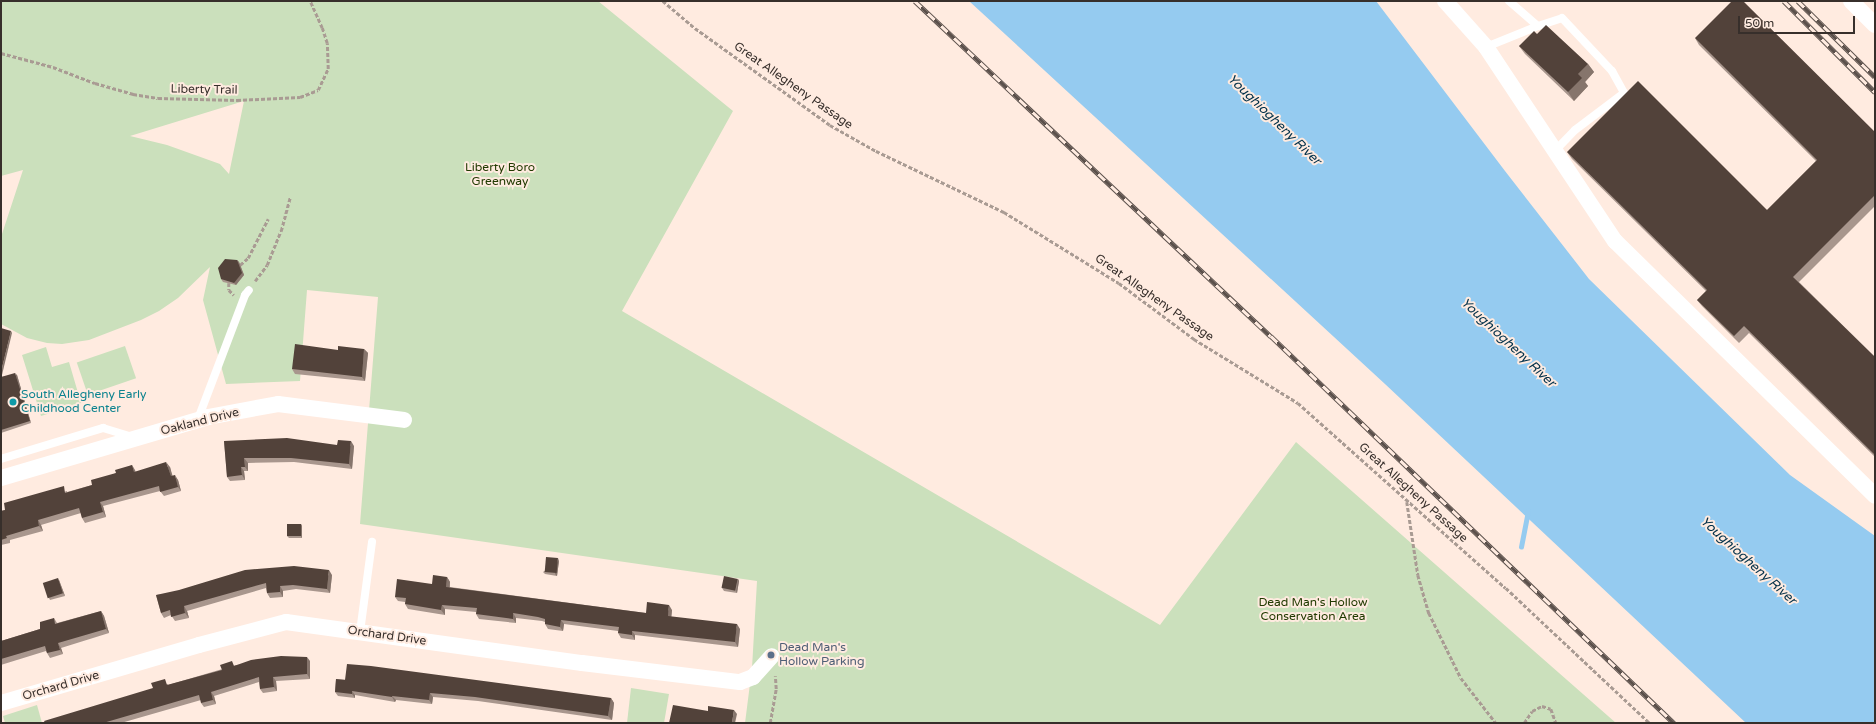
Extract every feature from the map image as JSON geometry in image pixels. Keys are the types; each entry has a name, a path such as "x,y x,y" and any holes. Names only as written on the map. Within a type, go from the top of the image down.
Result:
{"street":[{"path":"1445,1 1486,47 1615,241 1875,496"},
{"path":"1851,1 1875,25"},
{"name":"Oakland Drive","path":"1,478 197,420 278,404 404,420"},
{"name":"Orchard Drive","path":"1,703 199,645 286,622 582,663 740,682 753,677 772,656"}],"lane":[{"path":"1509,1 1538,26"},
{"path":"1486,47 1562,18 1612,71 1624,93 1575,130 1555,151"},
{"path":"197,420 245,295 249,290"},
{"path":"1,459 103,428 136,439"},
{"path":"360,632 372,542"}],"path":[{"name":"Liberty Trail","path":"1,53 53,67 95,83 133,94 158,98 237,100 300,97 318,90 328,69 327,43 310,1"},
{"name":"Great Allegheny Passage","path":"663,1 695,28 830,125 876,151 1004,212 1119,283 1194,339 1298,403 1506,588 1650,723"},
{"path":"249,290 267,264 281,231 290,197"},
{"path":"240,265 248,258 268,219"},
{"path":"1407,501 1418,575 1429,613 1461,678 1496,723"},
{"path":"770,723 776,689 775,670 772,656"},
{"path":"1524,723 1532,711 1542,706 1551,709 1556,723"}],"green space":[{"name":"Liberty Boro Greenway","path":"1,1 598,1 733,111 622,311 1160,625 1296,442 1616,723 745,723 752,668 757,581 360,524 378,297 307,290 300,381 226,384 203,300 210,267 178,298 159,311 141,320 89,340 62,344 47,343 27,338 1,324 1,237 23,170 1,176","holes":["244,101 229,174 220,164 167,145 130,136"]},
{"path":"125,346 136,378 88,395 77,363"},
{"path":"46,347 52,367 69,362 81,403 41,416 22,355"},
{"path":"631,688 669,694 664,723 627,723"},
{"path":"37,705 42,723 5,723 3,716"}],"water":[{"name":"Youghiogheny River","path":"969,1 1376,1 1589,279 1790,475 1875,536 1875,723 1746,723 1385,384"}],"building":[{"path":"1732,1 1743,1 1875,132 1875,195 1793,277 1875,357 1875,455 1744,326 1734,336 1697,300 1707,290 1567,152 1638,81 1767,210 1817,160 1695,38"},
{"path":"1546,25 1588,64 1578,74 1582,78 1568,92 1519,46 1534,31 1537,34"},
{"path":"225,259 237,260 242,273 234,283 221,279 218,268"},
{"path":"1,328 11,331 1,372"},
{"path":"295,344 338,350 338,346 364,349 362,377 292,369"},
{"name":"South Allegheny Early Childhood Center","path":"15,373 30,421 1,430 1,377"},
{"path":"287,438 337,445 338,440 351,441 349,464 291,458 244,458 245,467 241,467 242,475 227,477 224,441"},
{"path":"166,462 171,476 175,475 178,487 160,492 159,486 100,502 103,512 82,518 79,508 38,520 39,526 6,536 7,538 1,540 1,511 5,510 4,503 64,486 65,493 92,485 91,480 116,473 115,470 132,465 134,472"},
{"path":"287,524 301,524 301,536 287,536"},
{"path":"546,557 558,558 557,573 545,572"},
{"path":"294,566 329,570 327,589 293,585 280,586 280,592 267,593 266,583 184,606 185,613 171,617 170,610 161,613 156,595 179,590 245,570"},
{"path":"433,575 447,577 446,587 646,613 647,602 669,605 668,616 737,624 735,642 632,631 632,635 618,633 619,627 561,620 560,627 545,624 545,619 538,617 513,613 513,619 476,614 477,608 442,605 441,610 405,604 406,598 395,597 397,579 432,584"},
{"path":"724,576 738,579 735,591 722,588"},
{"path":"58,578 63,593 48,598 43,583"},
{"path":"101,611 106,629 58,643 60,650 47,653 45,646 1,659 1,641 40,629 40,622 54,618 55,624"},
{"path":"281,656 307,657 307,674 273,677 274,687 260,689 259,677 211,692 213,700 201,703 199,695 103,723 45,723 44,721 153,688 151,683 165,679 167,685 222,670 220,665 232,661 234,666 251,660"},
{"path":"347,664 611,698 608,716 475,697 430,693 429,700 392,697 352,691 352,694 335,692 336,679 345,680"},
{"path":"673,705 708,711 708,706 734,710 732,723 669,723"}],"waterway":[{"path":"1521,547 1528,511"}],"railway":[{"path":"915,1 1271,336 1674,723"},
{"path":"1784,1 1875,92"},
{"path":"1798,1 1875,77"}],"place":[{"name":"South Allegheny Early Childhood Center","path":"13,402"},
{"name":"Dead Man's Hollow Parking","path":"771,655"}],"park label":[{"name":"Dead Man's Hollow Conservation Area","path":"1313,610"}]}
